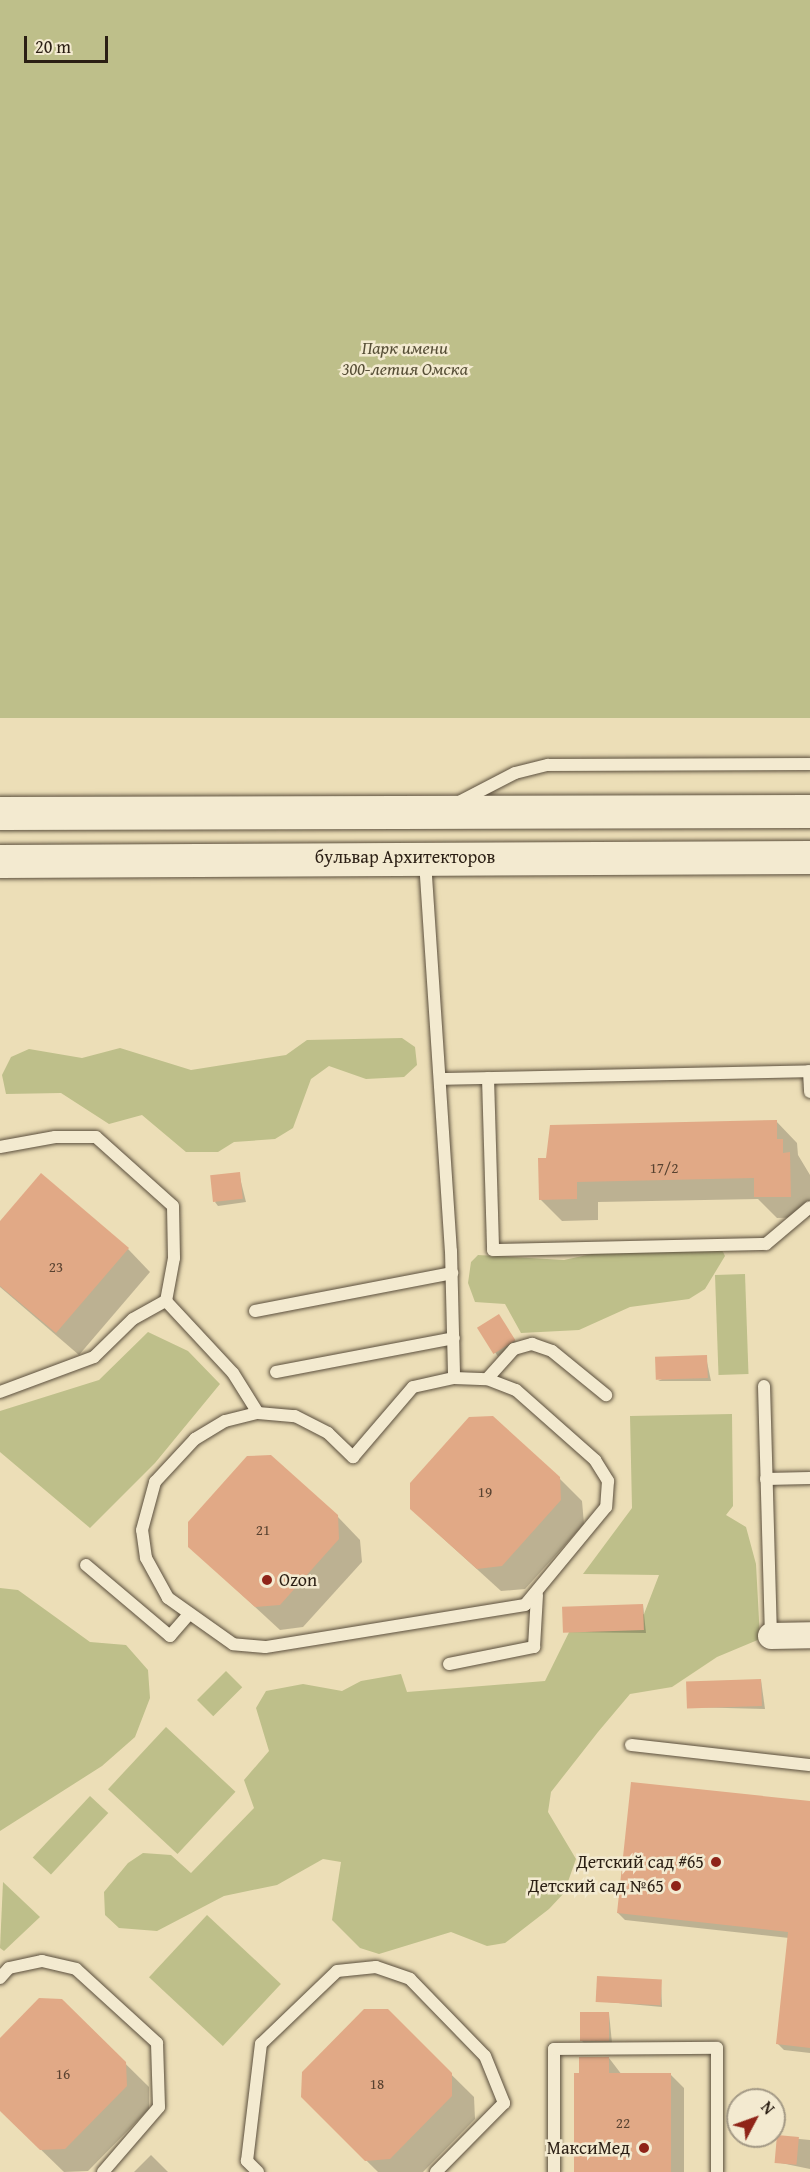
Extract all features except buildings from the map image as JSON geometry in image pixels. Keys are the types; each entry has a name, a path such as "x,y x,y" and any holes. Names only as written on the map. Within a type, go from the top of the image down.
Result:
{"main road":[{"path":"0,813 810,811"},
{"name":"бульвар Архитекторов","path":"0,861 425,856 810,857"}],"street":[{"path":"771,1636 810,1635"}],"lane":[{"path":"442,812 515,773 548,765 810,764"},
{"path":"425,856 452,1273 454,1378"},
{"path":"440,1079 810,1071 810,1092"},
{"path":"489,1078 493,1250 766,1244 810,1207"},
{"path":"0,1147 55,1137 96,1137 173,1206 174,1258 166,1301"},
{"path":"255,1311 452,1273"},
{"path":"0,1392 94,1357 133,1319 166,1301"},
{"path":"166,1301 233,1373 258,1413"},
{"path":"276,1372 454,1338"},
{"path":"487,1379 514,1349 532,1344 552,1351 606,1395"},
{"path":"454,1378 487,1379 516,1390 595,1460 608,1481 606,1507 537,1595 525,1605 265,1647 233,1644 188,1615 168,1598 146,1558 142,1530 147,1503 155,1482 195,1438 225,1421 258,1413 295,1416 328,1434 353,1457 414,1387 454,1378"},
{"path":"764,1386 771,1636"},
{"path":"766,1479 810,1478"},
{"path":"86,1565 170,1636 188,1615"},
{"path":"449,1664 534,1647 537,1595"},
{"path":"631,1745 810,1765"},
{"path":"0,1978 9,1968 42,1961 76,1969 157,2043 159,2107 103,2172"},
{"path":"258,2172 247,2161 261,2044 337,1971 376,1967 410,1979 485,2056 504,2103 436,2172"},
{"path":"554,2172 554,2049 717,2048 717,2172"}],"green space":[{"name":"Парк имени 300-летия Омска","path":"0,0 810,0 810,718 0,718"},
{"path":"402,1038 415,1047 417,1065 404,1077 366,1079 329,1066 311,1079 293,1128 275,1139 234,1142 218,1152 186,1152 142,1115 109,1124 61,1093 6,1094 2,1075 11,1057 29,1049 82,1058 120,1048 191,1070 286,1055 307,1040"},
{"path":"721,1248 725,1256 705,1289 689,1299 630,1307 579,1330 521,1333 505,1304 475,1302 468,1283 471,1262 478,1255 564,1260 601,1252"},
{"path":"745,1274 748,1374 719,1375 715,1275"},
{"path":"148,1332 188,1351 220,1384 155,1463 90,1528 0,1452 0,1411 99,1380"},
{"path":"732,1414 733,1506 726,1515 746,1527 756,1564 760,1639 717,1657 672,1687 630,1694 551,1792 548,1812 576,1859 564,1893 549,1909 505,1943 487,1946 451,1932 379,1954 360,1948 332,1920 341,1862 323,1859 277,1885 224,1896 157,1931 119,1928 105,1915 104,1892 128,1863 143,1853 171,1855 191,1873 254,1808 244,1780 269,1751 256,1708 266,1691 303,1684 342,1691 361,1681 401,1674 407,1692 545,1681 576,1618 626,1622 644,1614 659,1575 583,1574 632,1508 630,1416"},
{"path":"0,1588 18,1590 90,1642 126,1645 148,1670 150,1698 135,1737 102,1766 0,1831"},
{"path":"226,1671 242,1687 213,1716 197,1700"},
{"path":"166,1727 235,1792 178,1854 108,1789"},
{"path":"90,1796 108,1813 51,1874 33,1857"},
{"path":"3,1882 40,1917 4,1951 0,1948"},
{"path":"207,1915 281,1984 223,2046 149,1977"}],"place":[{"name":"Ozon","path":"267,1580"},
{"name":"Детский сад #65","path":"716,1862"},
{"name":"Детский сад №65","path":"676,1886"},
{"name":"МаксиМед","path":"644,2148"}]}
